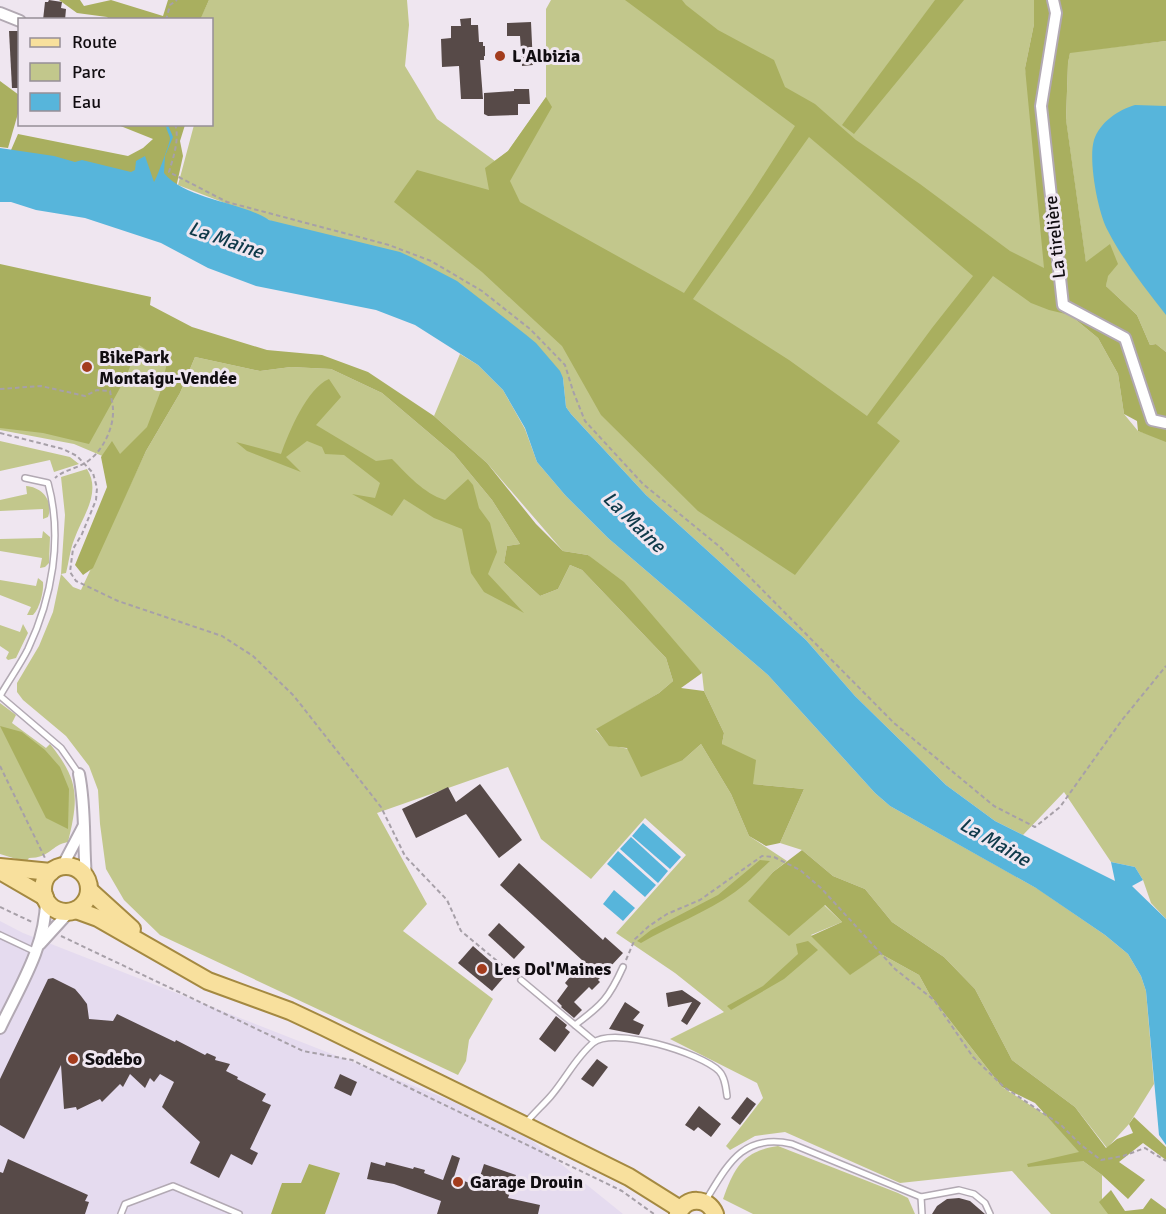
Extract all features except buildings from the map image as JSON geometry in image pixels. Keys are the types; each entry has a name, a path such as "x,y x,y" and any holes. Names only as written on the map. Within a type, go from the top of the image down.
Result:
{"main road":[{"path":"0,867 75,868 87,883 162,956"},
{"path":"46,898 44,883 57,869"},
{"path":"0,872 46,898 57,910 73,911 98,918 208,981 290,1011 629,1177 679,1212 688,1202 694,1200 710,1208"},
{"path":"73,911 86,902 87,883"}],"street":[{"name":"La tirelière","path":"1053,0 1056,14 1041,106 1063,305 1125,338 1152,420 1166,423"},
{"path":"0,13 18,20"},
{"path":"79,774 84,801 83,827 87,883"},
{"path":"57,869 83,827"},
{"path":"0,1028 47,929 46,898"},
{"path":"47,929 73,911"}],"lane":[{"path":"25,478 48,483 53,504 55,545 49,586 39,623 27,650 0,696 61,748 79,774"},
{"path":"0,935 38,948"},
{"path":"575,1025 600,1006 613,988 622,967"},
{"path":"521,980 594,1041"},
{"path":"524,1125 550,1097 594,1041 608,1037 654,1043 708,1061 721,1072 728,1096"},
{"path":"710,1208 729,1164 740,1152 752,1146 776,1141 792,1144 921,1197 959,1190 974,1194 985,1203 990,1214"},
{"path":"121,1214 125,1204 173,1186 239,1214"},
{"path":"921,1197 922,1214"}],"path":[{"path":"167,18 170,5 177,0"},
{"path":"176,126 175,152 169,172 227,202 389,245 431,261 482,291 530,329 565,365 585,421 643,484 720,547 894,723 994,806 1035,827 1060,807 1122,720 1166,666"},
{"path":"0,389 41,386 85,396 97,390 110,391 113,410 111,429 99,450 86,463 60,473 48,483"},
{"path":"0,433 63,449 77,456 93,472 97,488 92,511 73,549 70,572 76,580 117,601 222,636 253,656 294,696 381,807 405,856 447,900 460,932 521,980"},
{"path":"0,766 57,869"},
{"path":"622,967 635,939 649,926 667,914 700,900 762,856 774,857 800,870 814,882 895,969 934,1000 973,1058 1004,1087 1061,1125 1081,1145 1101,1160 1123,1156 1145,1148 1166,1161"},
{"path":"0,907 303,1051 352,1060 622,1191 654,1214"}],"shaded area":[{"path":"0,921 23,933 452,1101 530,1139 623,1214 0,1214"}],"green space":[{"path":"59,0 80,0 84,6 111,0 163,16 168,0 209,0 201,18 108,18 77,13"},
{"path":"209,0 407,0 409,25 405,66 437,119 495,161 508,151 546,97 546,9 551,0 1034,0 1034,24 1025,68 1070,315 1098,338 1118,374 1124,414 1138,431 1166,440 1166,919 1151,903 1143,880 1135,867 1111,862 1064,792 1023,835 995,821 946,785 855,696 806,640 646,495 566,407 563,378 269,220 178,185 194,126 213,126 213,18 200,18"},
{"path":"625,0 682,0 718,30 774,60 785,87 815,104 856,140 1010,251 1044,268 1025,68 1034,24 1034,0 1166,0 1166,41 1070,53 1066,119 1086,262 1110,244 1118,264 1108,276 1106,286 1137,315 1150,345 1156,344 1166,352 1166,442 1138,431 1137,421 1124,414 1118,374 1098,338 1070,315 1031,303 993,276 877,423 900,441 795,575 698,511 601,415 562,346 482,272 394,202 417,170 489,190 485,168 508,151 546,97 552,107 510,181 520,202 684,293 795,126","holes":["809,137 973,276 867,416 789,360 693,299"]},
{"path":"935,0 964,0 854,134 842,125"},
{"path":"1166,41 1166,352 1156,344 1150,345 1137,315 1106,286 1110,245 1086,263 1066,120 1070,52"},
{"path":"0,81 18,94 18,113 8,148 0,147"},
{"path":"120,126 185,126 180,141 183,156 174,197 8,157 18,134 128,156 143,148 153,139"},
{"path":"0,264 151,297 150,305 192,327 267,350 322,355 368,372 434,416 487,463 536,524 563,551 588,555 624,582 702,673 681,688 704,691 724,733 722,744 756,760 753,784 804,789 780,843 766,846 749,836 731,794 701,744 683,760 641,777 627,748 609,746 596,729 659,693 673,681 666,658 582,570 570,565 558,589 540,596 504,563 507,546 520,544 492,500 454,454 382,393 331,369 291,367 260,371 195,357 180,393 146,451 93,568 83,575 75,565 107,487 101,457 112,441 120,454 147,427 160,393 167,363 139,345 125,379 89,444 43,433 0,428"},
{"name":"BikePark Montaigu-Vendée","path":"0,270 187,328 161,406 126,466 74,444 0,430"},
{"path":"460,354 478,365 503,390 525,429 537,462 565,495 608,538 768,675 875,793 890,806 1038,889 1105,935 1128,954 1141,976 1146,991 1154,1084 1129,1124 1107,1148 1075,1107 1012,1060 975,989 944,957 892,922 865,889 833,876 802,850 780,843 804,789 753,784 722,744 724,733 704,691 702,673 588,555 563,551 487,463 434,416"},
{"path":"195,357 260,371 291,367 331,369 382,393 454,454 492,500 520,544 507,546 504,563 540,596 558,589 570,565 582,570 666,658 673,681 659,693 596,730 609,745 683,760 701,744 731,794 749,836 787,861 773,872 749,901 824,905 842,922 811,935 850,974 881,954 919,975 930,995 1002,1087 1061,1125 1081,1145 1083,1161 1102,1175 1102,1199 1109,1214 1051,1214 1012,1171 900,1183 785,1132 755,1136 730,1150 726,1146 763,1098 757,1083 670,1039 724,1012 675,973 616,933 686,855 645,818 591,879 541,839 508,767 377,813 427,904 403,931 493,999 469,1040 466,1061 458,1075 160,935 124,900 106,869 98,790 89,766 66,736 23,700 17,692 17,683 39,646 53,612 61,574 73,587 81,590 146,451 180,393"},
{"path":"329,379 341,397 316,425 376,461 392,459 423,488 437,497 445,500 468,479 473,485 479,508 490,523 497,552 488,574 524,613 484,592 471,573 462,529 434,518 404,499 392,516 352,494 375,498 380,483 344,455 325,454 322,447 307,441 286,457 301,472 247,451 236,442 281,454 306,401 313,391"},
{"path":"0,441 70,457 79,464 54,472 50,460 0,471"},
{"path":"87,469 91,478 92,496 73,544 66,573 61,574 65,515 61,477"},
{"path":"26,486 42,492 48,500 48,517 43,519 43,509 0,511 0,500 27,494"},
{"path":"43,531 50,537 49,563 45,567 40,568 42,558 0,551 0,539 42,538"},
{"path":"38,578 43,582 43,590 40,604 33,615 27,615 31,607 0,595 0,580 36,586"},
{"path":"23,624 28,633 16,658 8,660 6,658 9,652 0,646 0,625 20,632"},
{"path":"0,703 16,715 12,723 46,748 50,744 67,768 74,790 74,813 68,842 42,856 29,858 26,862 0,854"},
{"path":"0,726 22,732 45,750 60,767 69,789 68,829 46,818"},
{"path":"802,850 833,876 865,889 892,922 944,957 975,989 1012,1060 1075,1107 1106,1148 1117,1139 1133,1133 1129,1124 1134,1117 1166,1147 1166,1160 1143,1143 1119,1162 1145,1180 1128,1199 1083,1161 1028,1167 1027,1164 1079,1152 1035,1103 1002,1087 930,995 919,975 881,954 850,975 811,936 842,922 825,905 789,936 748,901 773,872"},
{"path":"760,860 770,861 744,885 724,899 641,943 637,941 651,930 718,895"},
{"path":"808,941 818,950 784,979 731,1010 727,1006 763,986 798,954 796,944"},
{"path":"778,1146 898,1193 908,1198 915,1214 753,1214 723,1199 731,1178 748,1157 766,1148"},
{"path":"309,1164 340,1173 325,1214 271,1214 282,1183 301,1183"},
{"path":"1111,1190 1125,1211 1143,1209 1151,1198 1166,1209 1166,1214 1108,1214 1099,1202"}],"water":[{"path":"1135,105 1166,106 1166,315 1114,242 1104,223 1095,186 1092,160 1094,140 1110,118"},
{"name":"La Maine","path":"166,126 168,126 173,137 165,156 164,173 186,189 243,208 269,220 400,252 457,281 536,343 560,371 563,378 566,407 571,414 646,495 806,640 855,696 946,785 995,821 1115,881 1111,862 1135,867 1143,880 1132,886 1166,919 1166,1145 1159,1135 1146,991 1141,976 1128,954 1105,935 1036,888 890,806 875,793 768,675 608,538 565,495 537,462 525,428 503,390 478,365 415,325 376,310 256,286 208,268 161,243 85,218 36,210 11,202 0,202 0,148 54,156 75,162 82,160 131,172 135,170 136,161 145,156 154,182 169,142"},
{"path":"643,823 681,857 670,869 632,836"},
{"path":"631,837 668,871 658,883 620,849"},
{"path":"618,851 656,885 645,897 607,864"},
{"path":"614,890 635,908 623,921 603,904"}],"place":[{"name":"L'Albizia","path":"500,56"},
{"name":"BikePark Montaigu-Vendée","path":"87,367"},
{"name":"Les Dol'Maines","path":"482,969"},
{"name":"Sodebo","path":"73,1059"},
{"name":"Garage Drouin","path":"458,1182"}]}
